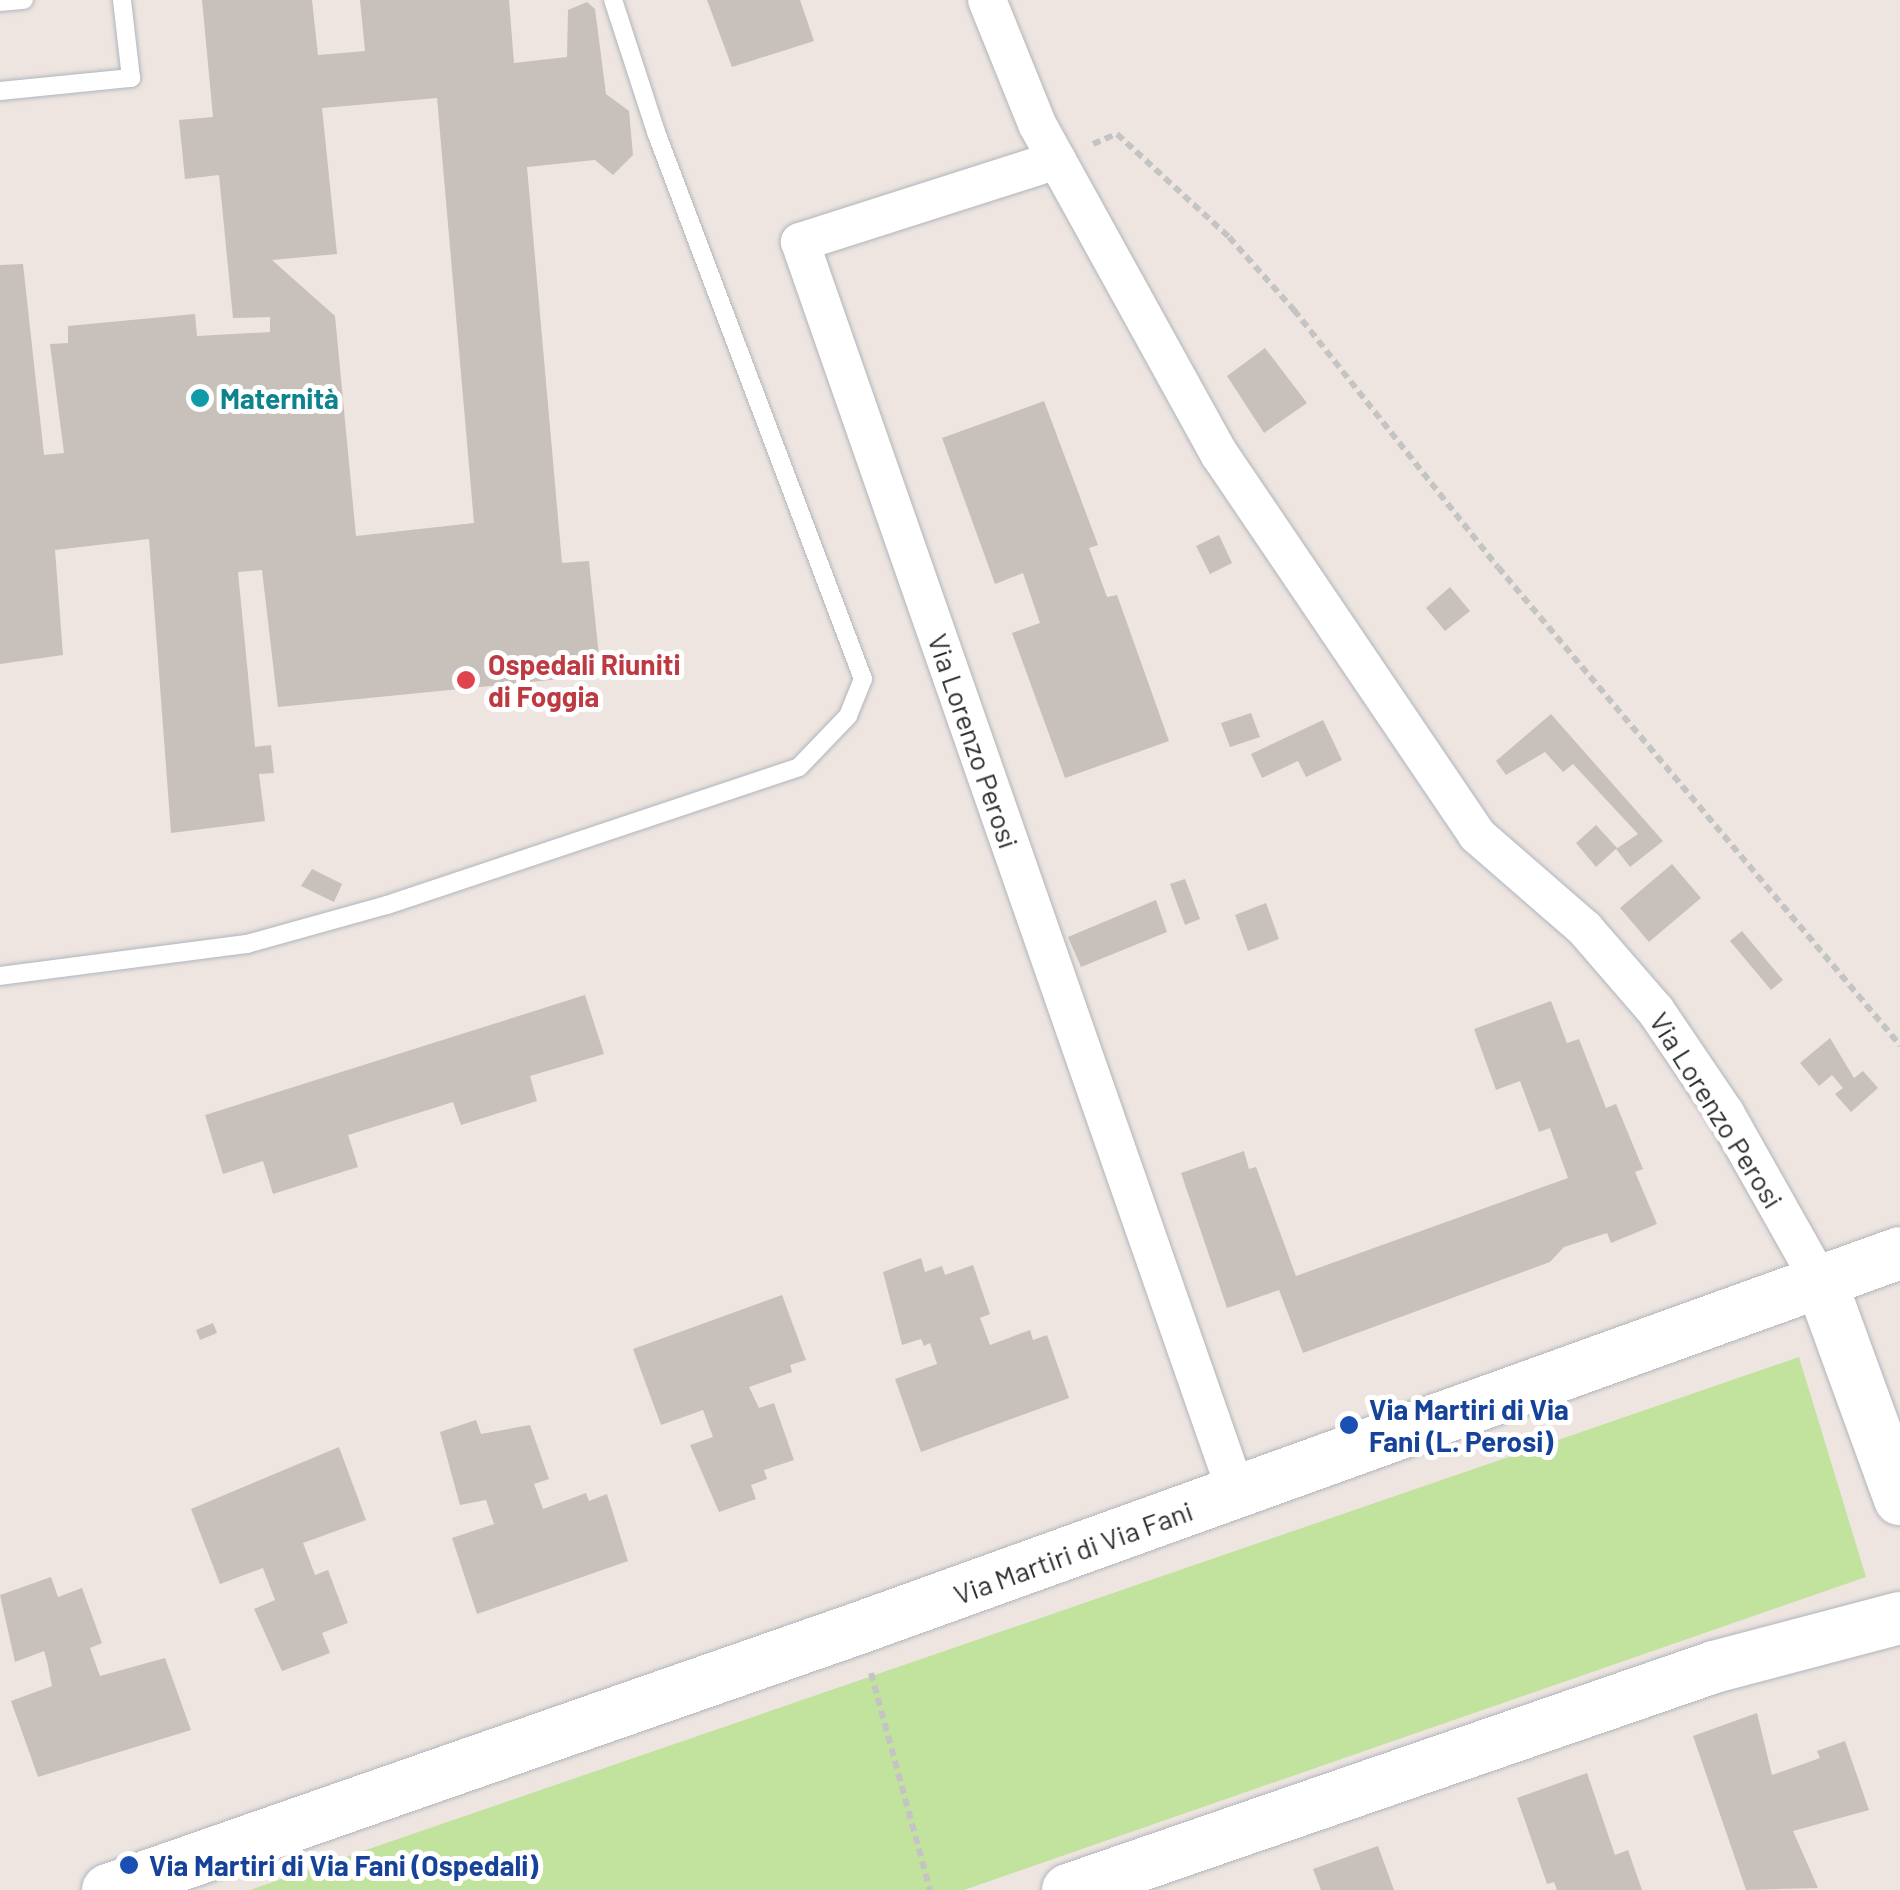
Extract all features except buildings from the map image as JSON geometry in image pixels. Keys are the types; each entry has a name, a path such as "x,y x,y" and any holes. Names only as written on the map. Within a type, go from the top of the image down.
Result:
{"street":[{"name":"Via Lorenzo Perosi","path":"987,0 1057,160 1220,455 1466,818 1584,929 1656,1011 1725,1113 1822,1285"},
{"name":"Via Lorenzo Perosi","path":"1057,160 800,242 1237,1494"},
{"name":"Via Martiri di Via Fani","path":"137,1886 1822,1285 1900,1252"},
{"path":"1822,1285 1900,1498"},
{"path":"1068,1890 1714,1667 1900,1618"}],"lane":[{"path":"0,2 24,0"},
{"path":"0,91 131,78 122,0"},
{"path":"0,976 247,944 387,906 799,767 848,716 863,679 656,132 613,0"}],"path":[{"path":"1057,160 1118,134 1229,238 1900,1045"},
{"path":"860,1628 930,1890"}],"green space":[{"path":"1799,1357 1866,1577 964,1890 250,1890"}],"place":[{"name":"Maternità","path":"200,398"},
{"name":"Ospedali Riuniti di Foggia","path":"466,680"},
{"name":"Via Martiri di Via Fani (L. Perosi)","path":"1349,1425"},
{"name":"Via Martiri di Via Fani (Ospedali)","path":"129,1865"}]}
